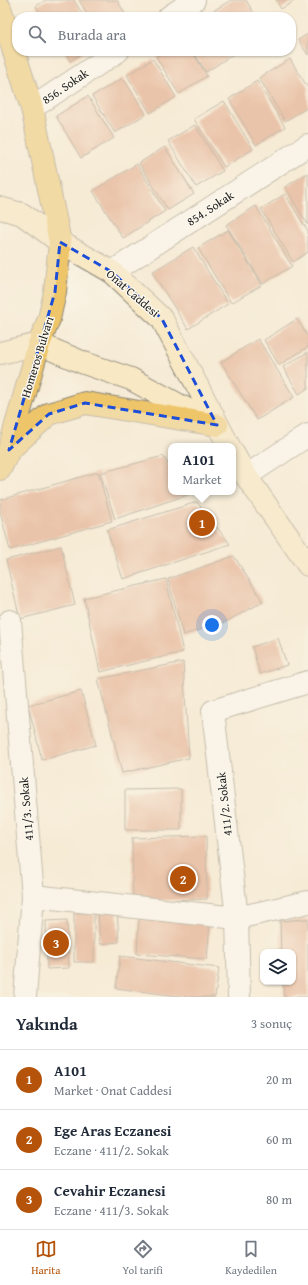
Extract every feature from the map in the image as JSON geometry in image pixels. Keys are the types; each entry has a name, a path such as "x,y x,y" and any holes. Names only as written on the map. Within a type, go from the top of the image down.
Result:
{"main road":[{"name":"Homeros Bulvarı","path":"0,8 12,46"},
{"name":"Homeros Bulvarı","path":"4,460 39,344 49,319 55,292 60,242 32,108 15,56"},
{"name":"Onat Caddesi","path":"0,208 22,214 60,242 112,272 162,319 227,443"},
{"path":"0,353 39,344 84,363 131,379 217,425"},
{"path":"4,460 49,414 85,403 217,425"},
{"path":"236,458 246,476 308,565"}],"street":[{"path":"176,12 194,0"},
{"name":"856. Sokak","path":"32,108 110,56"},
{"name":"854. Sokak","path":"112,272 308,145"},
{"path":"246,476 308,436"},
{"name":"411/3. Sokak","path":"10,621 33,896 25,997"},
{"name":"411/2. Sokak","path":"239,997 237,918 213,711 308,682"},
{"path":"33,896 237,918 308,902"}],"highlighted area":[{"path":"60,242 112,272 162,319 217,425 85,403 49,414 9,450 55,292"}],"building":[{"path":"46,0 74,0 81,12 40,12 36,6"},
{"path":"79,0 117,0 124,12 86,12"},
{"path":"231,0 246,0 253,12 214,12 213,11"},
{"path":"276,0 296,0 281,9"},
{"path":"308,34 308,55 298,40"},
{"path":"67,56 78,56 70,61"},
{"path":"195,56 207,76 179,94 156,57"},
{"path":"196,56 230,56 206,72"},
{"path":"153,59 176,97 150,113 127,75"},
{"path":"290,59 308,88 308,107 285,121 259,78"},
{"path":"123,78 146,114 115,133 92,96"},
{"path":"257,81 285,127 256,145 229,99"},
{"path":"88,96 114,138 81,158 56,116"},
{"path":"224,101 253,149 224,167 194,119"},
{"path":"195,125 223,171 196,187 168,141"},
{"path":"165,147 194,194 168,210 139,163"},
{"path":"137,164 165,211 123,238 93,191"},
{"path":"308,173 308,225 285,187"},
{"path":"285,194 308,231 308,252 293,262 261,209"},
{"path":"256,206 292,266 263,284 226,225"},
{"path":"228,230 262,285 231,303 198,248"},
{"path":"193,247 228,304 188,329 152,272"},
{"path":"297,319 308,337 308,347 279,365 264,340"},
{"path":"258,339 294,397 257,420 221,362"},
{"path":"308,352 308,388 299,394 283,367"},
{"path":"163,456 168,464 168,495 187,495 115,519 100,473"},
{"path":"98,472 112,521 10,550 0,512 0,500"},
{"path":"197,502 230,544 123,579 107,530"},
{"path":"61,546 75,605 20,619 6,560"},
{"path":"234,556 263,602 225,622 183,635 168,579"},
{"path":"166,579 183,652 100,672 84,598"},
{"path":"278,638 287,665 260,674 252,647"},
{"path":"183,662 189,758 122,773 98,679"},
{"path":"81,691 96,745 42,760 28,705"},
{"path":"181,789 181,830 125,830 125,790"},
{"path":"206,836 207,899 133,901 132,838"},
{"path":"117,909 119,942 100,944 98,911"},
{"path":"74,913 94,913 94,962 74,962"},
{"path":"139,919 210,923 207,959 137,954"},
{"path":"308,919 308,997 284,997 283,985 296,985 296,949 281,949 280,921"},
{"path":"67,920 69,968 47,969 46,921"},
{"path":"120,956 219,968 215,997 186,997 116,988"}],"place":[{"name":"A101","path":"202,523"},
{"name":"Ege Aras Eczanesi","path":"183,879"},
{"name":"Cevahir Eczanesi","path":"56,943"}]}
